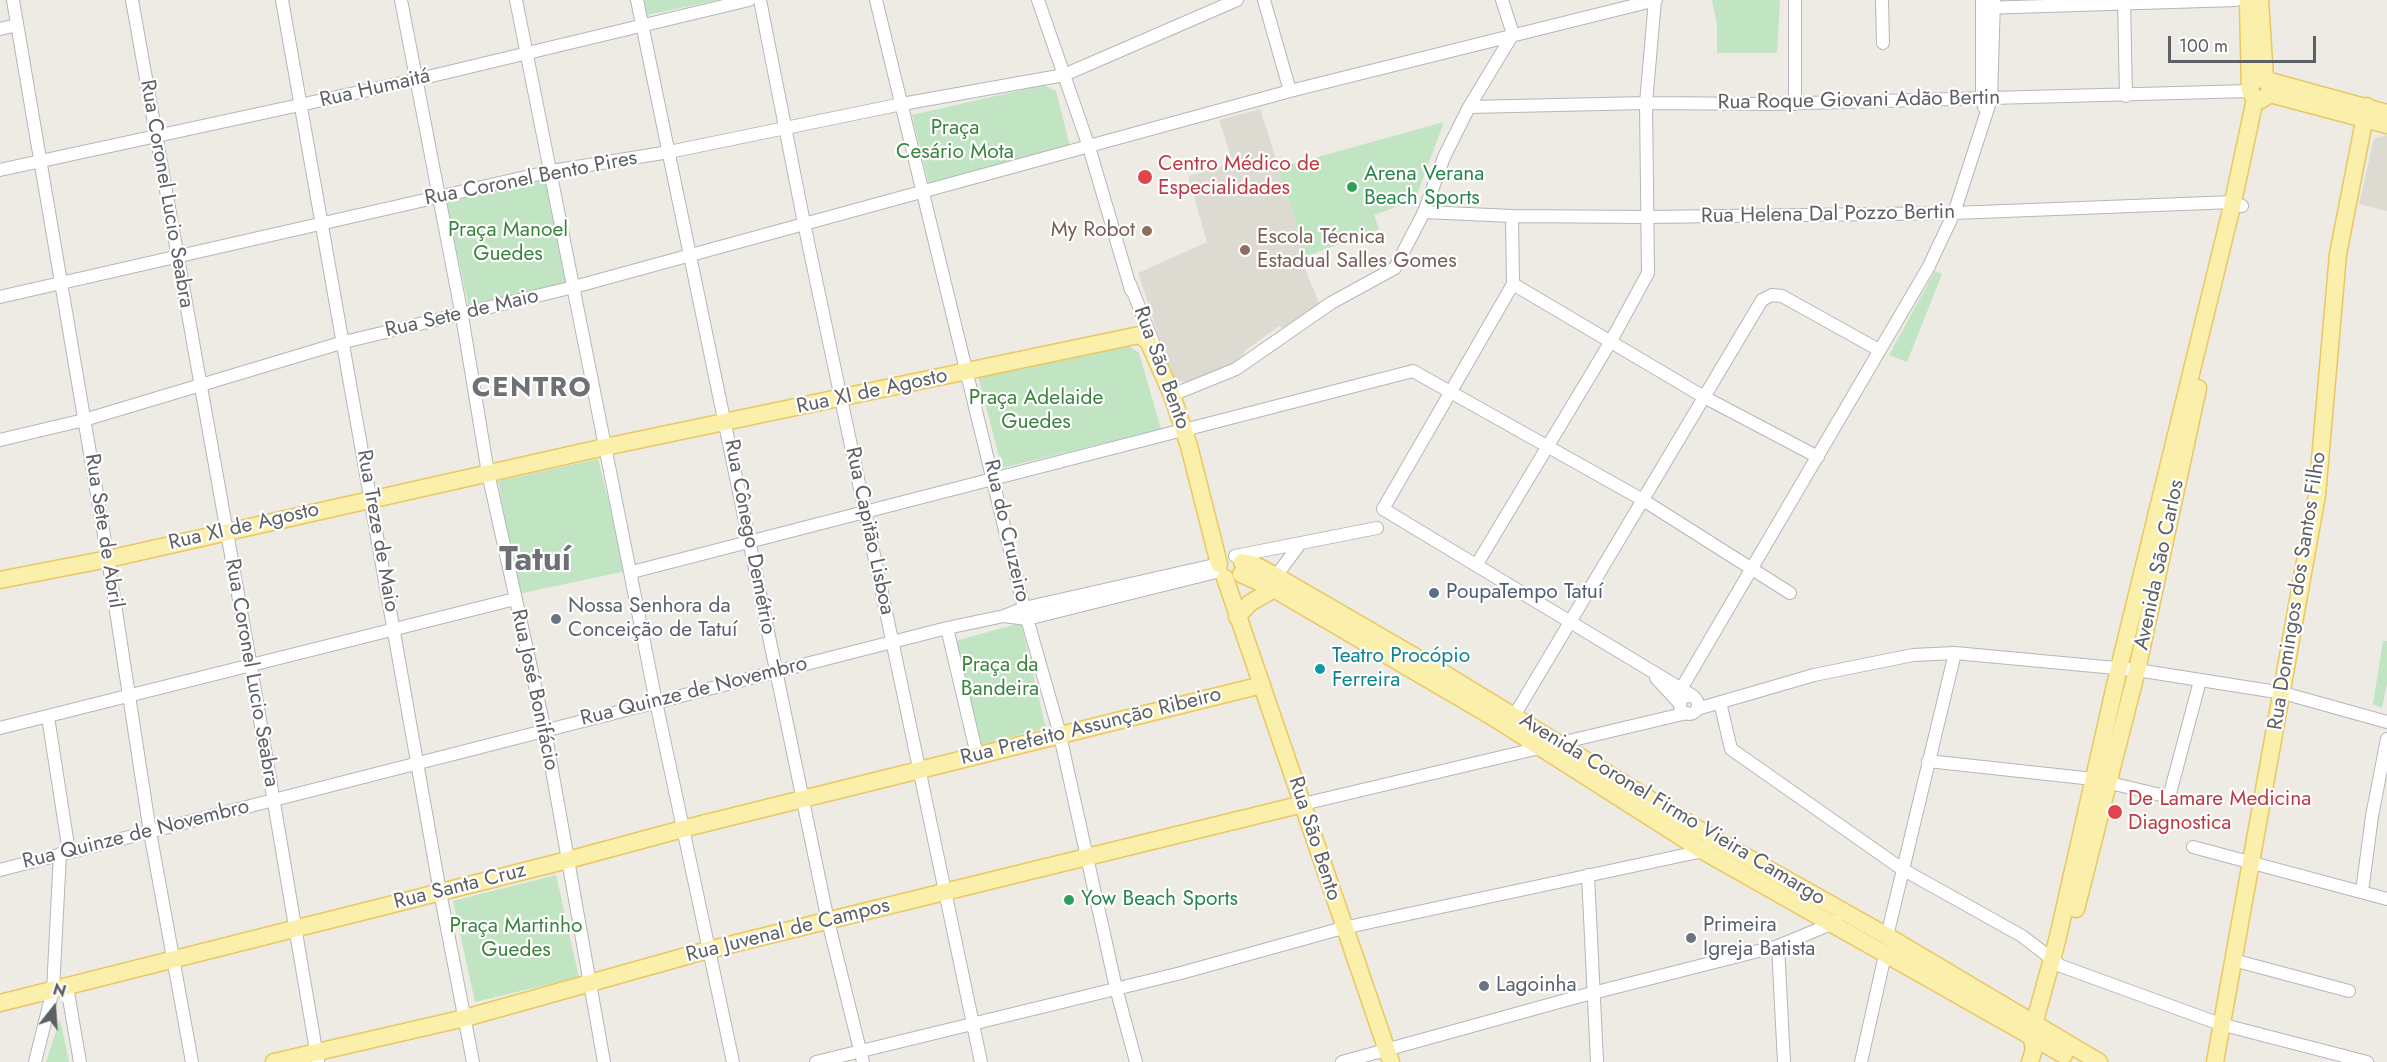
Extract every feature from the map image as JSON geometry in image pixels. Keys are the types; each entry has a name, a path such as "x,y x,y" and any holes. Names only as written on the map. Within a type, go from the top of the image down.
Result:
{"main road":[{"name":"Avenida São Carlos","path":"2248,0 2261,89"},
{"name":"Avenida São Carlos","path":"2036,1040 2101,781 2137,670 2237,204 2261,89 2259,0"},
{"path":"2261,89 2366,112 2387,113"},
{"path":"2366,112 2387,125"},
{"name":"Rua Domingos dos Santos Filho","path":"2216,1062 2220,1024 2283,693 2320,472 2338,254 2366,112"},
{"name":"Avenida São Carlos","path":"2101,781 2119,668 2237,204"},
{"path":"1139,335 1148,341 1172,395"},
{"name":"Rua XI de Agosto","path":"0,580 108,559 605,447 1139,335"},
{"name":"Rua São Bento","path":"1139,335 1179,431 1198,487 1209,530 1231,567 1237,617 1303,804 1343,928 1389,1055"},
{"name":"Rua São Bento","path":"1172,395 1179,431"},
{"name":"Avenida Coronel Firmo Vieira Camargo","path":"1231,567 1253,564 1275,582 1543,748 1708,845 1838,917 1887,936 2036,1040 2099,1062"},
{"path":"1237,617 1275,582"},
{"name":"Avenida Coronel Firmo Vieira Camargo","path":"1275,582 1560,743 1708,845"},
{"name":"Rua Prefeito Assunção Ribeiro","path":"919,770 1262,685"},
{"name":"Rua Santa Cruz","path":"0,1003 173,961 684,828 919,770"},
{"name":"Rua Juvenal de Campos","path":"274,1062 317,1057 708,950 1303,804"},
{"name":"Avenida Coronel Firmo Vieira Camargo","path":"1838,917 1885,955 2077,1062"}],"street":[{"name":"Rua Sete de Abril","path":"13,0 108,559 150,832 192,1062"},
{"name":"Rua Coronel Lucio Seabra","path":"132,0 154,138 178,255 251,667 317,1057"},
{"name":"Rua Treze de Maio","path":"282,0 302,106 320,224 344,342 419,762 440,892 473,1062"},
{"name":"Rua José Bonifácio","path":"401,0 415,80 440,196 488,473 545,731 604,1062"},
{"path":"516,0 632,572 656,702 733,1062"},
{"name":"Rua Cônego Demétrio","path":"637,0 751,540 828,921 862,1057"},
{"name":"Rua Humaitá","path":"0,170 302,106 749,0"},
{"name":"Rua Capitão Lisboa","path":"760,0 804,222 981,1062"},
{"name":"Rua do Cruzeiro","path":"876,0 925,192 1026,613 1060,735 1116,988 1136,1062"},
{"name":"Rua São Bento","path":"1038,0 1089,147 1130,284 1150,331 1172,395"},
{"name":"Rua Coronel Bento Pires","path":"0,297 552,171 669,152 902,104 1064,75 1237,0"},
{"path":"1264,0 1290,91"},
{"path":"1172,395 1236,369 1331,303 1395,268 1424,212 1444,157 1469,107 1513,34 1502,0"},
{"path":"1477,564 1611,341 1648,273 1646,103 1656,0"},
{"name":"Rua Sete de Maio","path":"0,440 84,420 344,342 462,316 574,287 804,222 925,192 1290,91 1656,0"},
{"path":"1795,0 1796,104"},
{"path":"1882,0 1883,43"},
{"path":"1681,689 1928,268 1954,213 1986,103 1988,4 2236,0"},
{"path":"2124,1 2126,96"},
{"path":"0,29 17,25"},
{"name":"Rua Roque Giovani Adão Bertin","path":"1469,107 1646,103 1986,103 2261,89"},
{"name":"Rua Helena Dal Pozzo Bertin","path":"1424,212 1512,216 1647,217 1954,213 2237,204"},
{"path":"1512,216 1513,284 1383,509 1694,696 1697,699 1688,709"},
{"name":"Rua São Bento","path":"1130,284 1139,335"},
{"path":"1513,284 1704,397 1818,457"},
{"path":"1514,716 1762,300 1772,295 1782,296 1880,350"},
{"path":"632,572 864,510 1413,371 1549,445 1643,500 1790,593"},
{"name":"Rua Quinze de Novembro","path":"0,870 946,628 1026,613 1231,567 1299,544 1377,528"},
{"path":"1275,582 1299,544"},
{"path":"0,728 251,667 515,599"},
{"path":"946,628 977,755"},
{"path":"1303,804 1543,748 1814,675 1913,655 1955,653 2137,670 2283,693 2387,722"},
{"path":"1887,936 1955,653"},
{"path":"1647,668 1688,709"},
{"path":"1928,761 2101,781 2169,797 2200,681"},
{"path":"1720,702 1731,749 1902,869 2022,936 2057,963 2220,1024 2367,1062"},
{"path":"48,717 64,853 60,988 80,1062"},
{"path":"2362,892 2372,816 2387,738"},
{"path":"816,1062 862,1057 972,1022 1116,988 1343,928 1708,845"},
{"path":"2193,847 2387,899"},
{"path":"1588,874 1597,1062"},
{"path":"1342,1062 1389,1055 1595,993 1778,946 1838,917"},
{"path":"1778,946 1784,1062"},
{"path":"1861,1062 1885,955"},
{"path":"2233,960 2349,991"},
{"path":"35,1062 60,988"}],"shaded area":[{"name":"Escola Técnica Estadual Salles Gomes","path":"1260,109 1294,215 1303,264 1320,305 1283,328 1279,326 1246,350 1235,366 1190,383 1173,379 1138,273 1207,242 1188,176 1233,163 1219,120"},
{"path":"2387,135 2387,211 2359,204 2374,139"}],"green space":[{"path":"644,0 718,0 647,15"},
{"path":"1712,0 1780,0 1777,53 1717,53 1717,24"},
{"name":"Praça Cesário Mota","path":"1044,85 1056,91 1070,146 929,185 912,115"},
{"name":"Arena Verana Beach Sports","path":"1444,122 1415,200 1374,215 1379,229 1302,258 1294,215 1278,168"},
{"name":"Praça Manoel Guedes","path":"547,179 569,284 469,308 446,202"},
{"path":"1935,271 1942,274 1907,362 1889,355"},
{"name":"Praça Adelaide Guedes","path":"1127,345 1139,353 1161,429 1002,468 978,376"},
{"path":"598,459 626,571 518,594 498,481"},
{"name":"Praça da Bandeira","path":"1021,623 1046,728 980,745 955,641"},
{"path":"2383,641 2387,641 2387,683 2382,708 2373,704"},
{"name":"Praça Martinho Guedes","path":"556,875 579,977 475,1002 453,901"},
{"path":"60,1019 69,1062 46,1062"}],"place":[{"name":"Centro Médico de Especialidades","path":"1145,177"},
{"name":"Arena Verana Beach Sports","path":"1352,187"},
{"name":"My Robot","path":"1147,231"},
{"name":"Escola Técnica Estadual Salles Gomes","path":"1245,250"},
{"name":"PoupaTempo Tatuí","path":"1434,593"},
{"name":"Nossa Senhora da Conceição de Tatuí","path":"556,619"},
{"name":"Teatro Procópio Ferreira","path":"1320,669"},
{"name":"De Lamare Medicina Diagnostica","path":"2115,812"},
{"name":"Yow Beach Sports","path":"1069,900"},
{"name":"Primeira Igreja Batista","path":"1691,938"},
{"name":"Lagoinha","path":"1484,986"}],"district":[{"name":"CENTRO","path":"532,389"},
{"name":"Tatuí","path":"535,562"}]}
